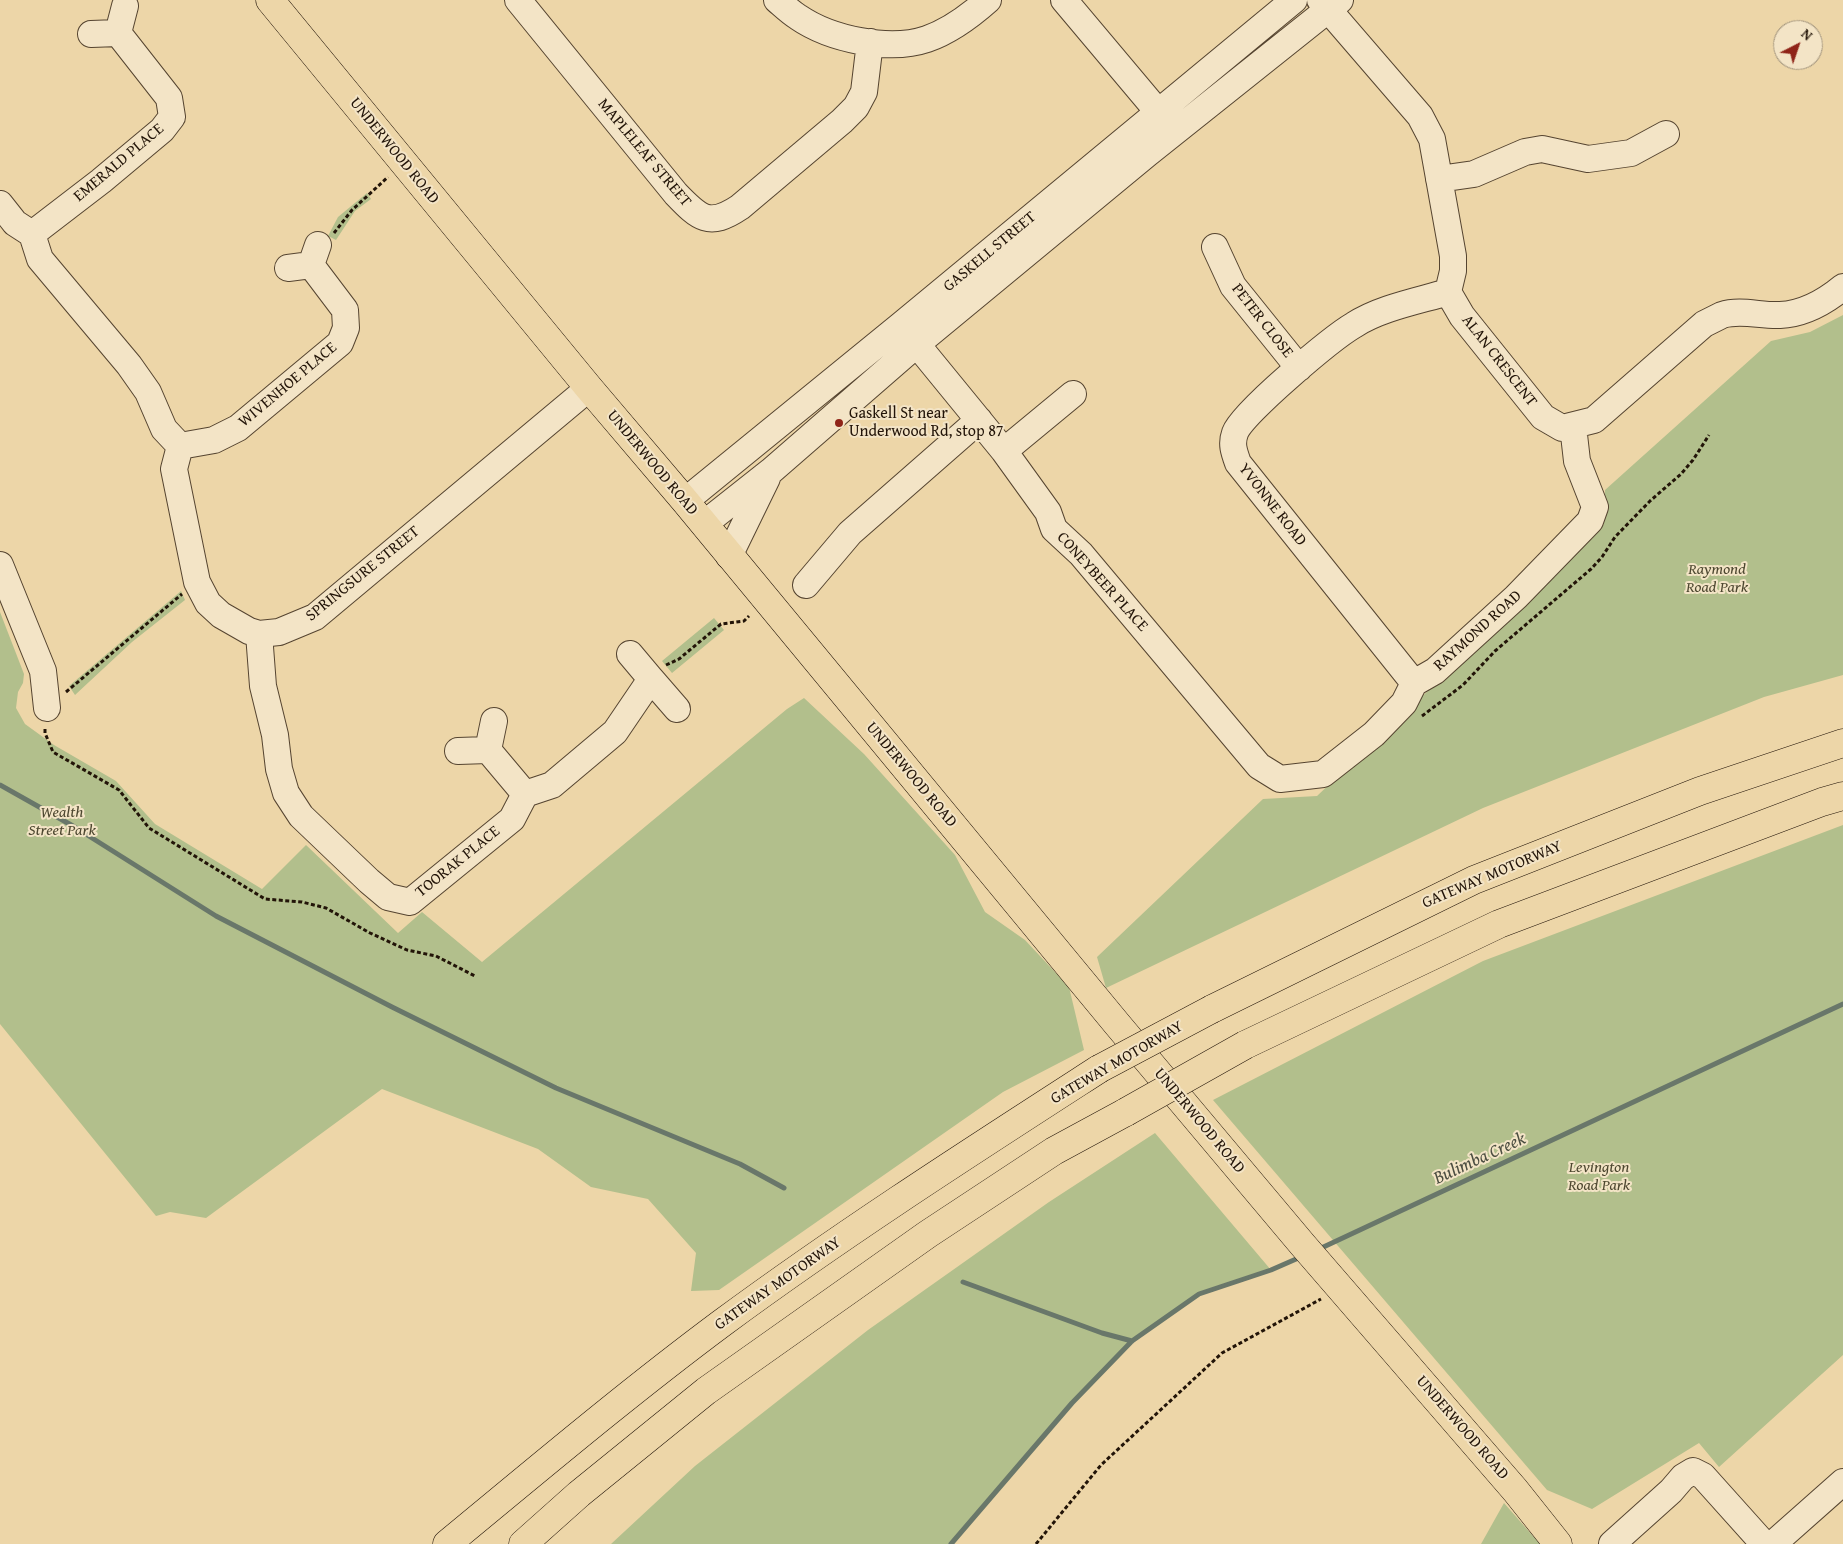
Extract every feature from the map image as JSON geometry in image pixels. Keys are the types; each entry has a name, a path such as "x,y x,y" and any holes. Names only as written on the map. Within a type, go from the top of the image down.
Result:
{"main road":[{"name":"UNDERWOOD ROAD","path":"270,0 589,388 685,501 1111,1016 1302,1244 1515,1490 1558,1544"},
{"name":"GATEWAY MOTORWAY","path":"447,1544 596,1421 722,1323 887,1207 1100,1069 1212,1009 1474,880 1700,791 1843,743"},
{"path":"523,1544 579,1494 706,1391 928,1234 1054,1152 1245,1045 1499,924 1822,802 1843,796"}],"street":[{"name":"MAPLELEAF STREET","path":"518,0 676,194 693,211 710,219 725,217 740,207 842,122 856,108 864,92 870,42"},
{"path":"777,0 798,17 823,31 870,42 897,45 926,40 950,29 988,0"},
{"path":"1064,0 1166,122"},
{"name":"GASKELL STREET","path":"1166,122 1294,0"},
{"path":"1330,3 1420,116 1432,139 1453,256 1453,271 1448,292"},
{"name":"GASKELL STREET","path":"685,501 909,335 1166,122 1330,3"},
{"path":"90,34 118,33 125,6"},
{"name":"EMERALD PLACE","path":"32,234 101,182 162,130 172,117 169,98 118,33"},
{"path":"1439,179 1474,174 1525,152 1542,149 1588,160 1631,153 1666,134"},
{"path":"0,204 16,223 32,234 40,259 129,366 148,392 164,429 180,446 174,468 196,582 208,603 221,615 249,631 259,634"},
{"name":"PETER CLOSE","path":"1215,247 1233,286 1299,368"},
{"name":"WIVENHOE PLACE","path":"180,446 214,440 238,428 340,343 346,328 345,310 306,259"},
{"path":"1573,426 1594,420 1704,324 1722,315 1738,313 1781,315 1800,311 1817,304 1843,287"},
{"name":"YVONNE ROAD","path":"1414,683 1238,462 1232,445 1236,431 1243,419 1299,368 1354,324 1380,313 1448,292"},
{"name":"ALAN CRESCENT","path":"1448,292 1462,316 1543,417 1562,428 1573,426"},
{"name":"GASKELL STREET","path":"704,524 771,471 909,335"},
{"name":"CONEYBEER PLACE","path":"909,335 1004,451 1048,512 1054,529 1082,554 1259,766 1280,779"},
{"name":"SPRINGSURE STREET","path":"259,634 278,632 296,626 315,616 589,388"},
{"path":"1004,451 1073,394"},
{"path":"806,585 850,533 979,420"},
{"name":"RAYMOND ROAD","path":"1280,779 1323,774 1374,734 1404,703 1414,683 1435,670 1516,597 1590,521 1595,507 1576,461 1573,426"},
{"name":"GASKELL STREET","path":"730,556 771,471"},
{"path":"0,565 43,671 47,708"},
{"name":"TOORAK PLACE","path":"259,634 263,686 275,735 279,769 286,793 301,816 388,897 410,902 512,819 525,794"},
{"path":"630,654 677,709"},
{"path":"488,750 525,794 552,785 615,732 651,679"},
{"path":"488,750 494,721"},
{"path":"458,751 488,750"},
{"path":"1612,1544 1683,1477 1693,1471 1703,1476 1764,1544"},
{"path":"1773,1544 1843,1482"}],"path":[{"path":"306,259 337,231 352,210 404,163"},
{"path":"1418,720 1430,709 1464,686 1501,646 1591,569 1616,537 1693,460 1709,435"},
{"path":"196,582 47,708 45,733 53,752 119,790 149,828 265,899 302,902 326,908 370,933 407,950 436,956 475,976"},
{"path":"651,679 666,664 678,659 721,624 744,621 749,616"},
{"path":"1036,1544 1101,1465 1222,1352 1342,1288"}],"green space":[{"path":"367,193 371,199 355,211 336,240 328,236 338,217"},
{"name":"Raymond Road Park","path":"1843,315 1843,675 1764,697 1483,808 1106,988 1097,957 1263,799 1317,796 1604,524 1605,490 1771,341 1810,332"},
{"path":"181,591 185,600 132,642 75,695 69,686"},
{"name":"Wealth Street Park","path":"0,612 24,674 23,683 18,692 16,708 25,724 54,745 116,781 155,824 262,889 306,845 398,933 422,912 482,962 787,709 804,698 864,754 955,855 985,912 1025,940 1069,987 1084,1050 1003,1092 719,1290 691,1291 696,1253 648,1199 591,1187 538,1149 382,1089 206,1218 170,1212 156,1216 0,1024"},
{"path":"714,618 724,630 672,673 662,661"},
{"name":"Levington Road Park","path":"1843,825 1843,1355 1719,1467 1699,1443 1592,1509 1547,1490 1213,1100 1483,961"},
{"path":"1155,1133 1271,1270 1199,1294 1132,1341 1072,1403 951,1544 611,1544 695,1466 868,1330 1049,1202"},
{"path":"1504,1503 1540,1544 1481,1544"}],"waterway":[{"path":"0,785 73,826 216,916 392,1007 556,1088 740,1164 784,1188"},
{"name":"Bulimba Creek","path":"1317,1250 1843,1004"},
{"path":"951,1544 1072,1403 1132,1341 1199,1294 1271,1270 1303,1256"},
{"path":"963,1282 1102,1333 1132,1341"}],"place":[{"name":"Gaskell St near Underwood Rd, stop 87","path":"839,423"}]}
